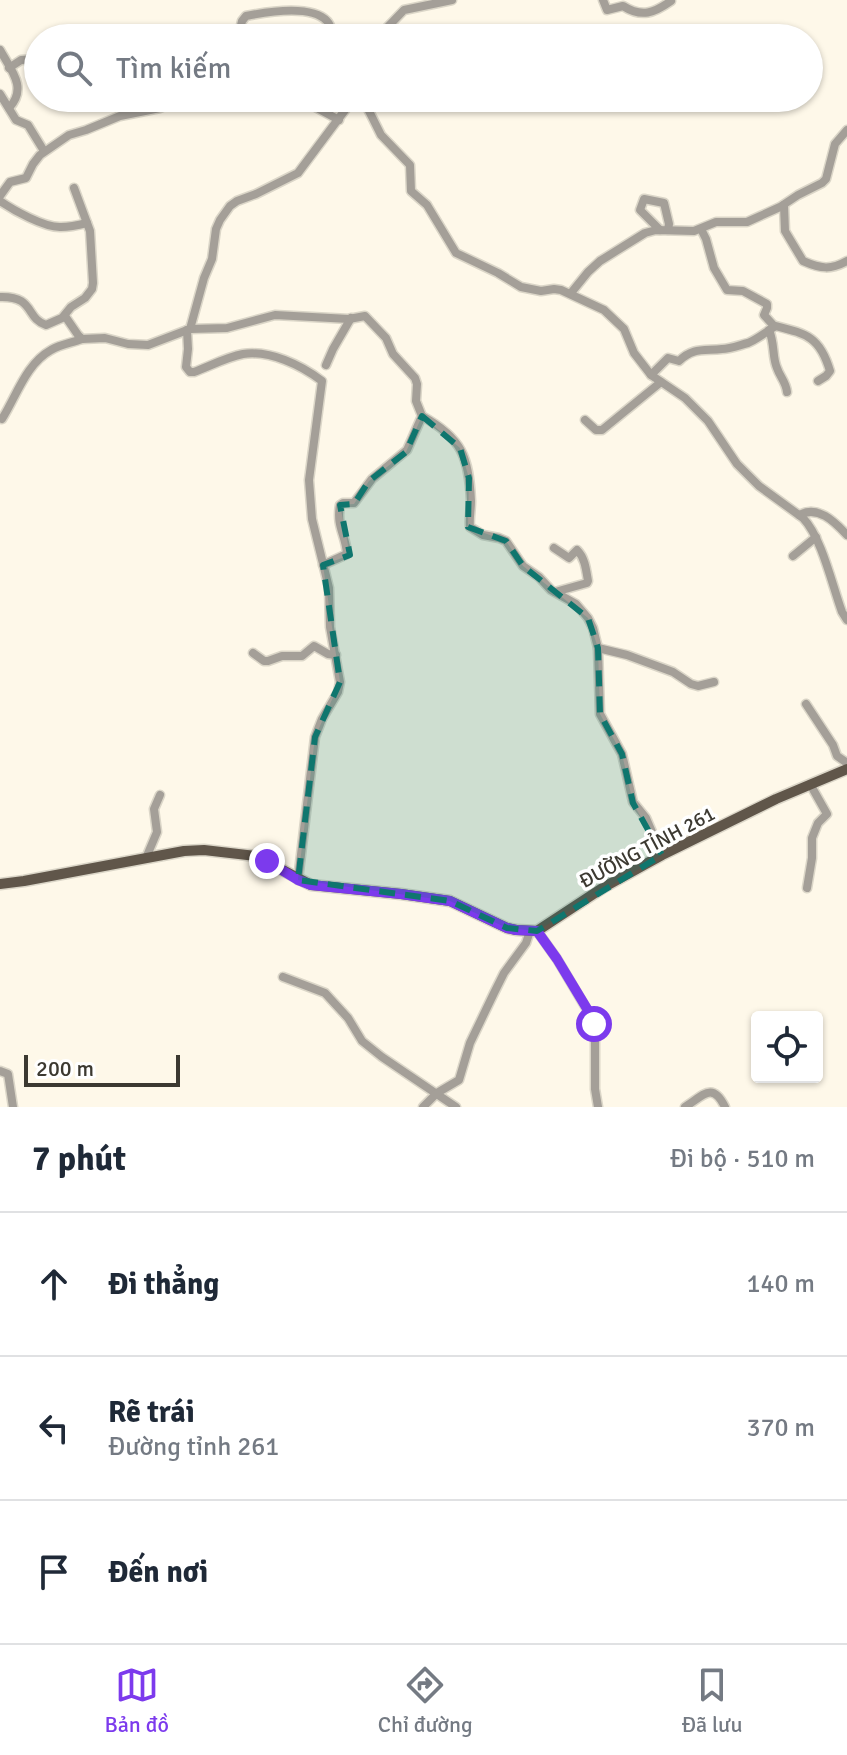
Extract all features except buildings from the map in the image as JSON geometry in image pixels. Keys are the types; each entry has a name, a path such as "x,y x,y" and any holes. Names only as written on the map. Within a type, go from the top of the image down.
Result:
{"main road":[{"name":"ĐƯỜNG TỈNH 261","path":"533,931 560,918 604,887 662,855 847,766"},
{"path":"0,884 190,850 223,851 261,858 298,880 317,886 450,901 501,926 533,931"}],"street":[{"path":"286,0 291,10"},
{"path":"397,0 400,12"},
{"path":"389,24 400,12 452,0"},
{"path":"603,0 607,10 623,6 638,14 656,11 671,1"},
{"path":"241,24 246,16 291,10 315,14 329,24"},
{"path":"0,50 17,84 17,97 9,108"},
{"path":"9,68 24,60"},
{"path":"0,94 16,120 28,125 44,151"},
{"path":"87,223 52,227 9,207 0,199 10,182 26,178 44,151 69,135 140,112"},
{"path":"324,112 339,120"},
{"path":"298,880 315,737 340,682 330,634 329,588 312,519 309,480 322,381 282,359 267,355 239,355 194,372 186,367 189,329 212,259 220,220 234,202 298,173 344,112"},
{"path":"370,112 384,140 407,161 411,170 411,191 427,205 456,253 521,287 541,291 558,289 601,308 624,329 634,353 651,375 685,398 708,421 737,464 759,486 809,524 847,620"},
{"path":"571,293 600,261 645,233 694,231 716,222 747,222 825,181 835,144 847,130"},
{"path":"0,297 22,301 42,325 65,316 71,307 89,294 93,283 91,237 74,188"},
{"path":"784,205 785,231 803,261 829,268 847,261"},
{"path":"701,229 714,268 727,290 743,291 767,304 764,315 772,328 775,363 787,392"},
{"path":"2,419 24,378 40,359 54,348 82,339 105,338 148,345 189,329 227,328 275,315 351,318 364,315 386,338 393,354 416,381 416,401 422,416 436,424 460,448 469,478 470,527 483,535 506,541 523,566 555,592 569,598 582,610 593,628 598,648 600,714 622,754 633,802 646,818 662,855"},
{"path":"65,316 82,339"},
{"path":"326,365 351,318"},
{"path":"651,375 668,358 679,361 689,352 746,343 772,328 804,334 812,339 830,371 818,381"},
{"path":"585,420 596,430 602,430 661,382"},
{"path":"323,565 347,554 339,522 340,505 354,503 372,479 405,452 422,416"},
{"path":"799,515 808,511 822,514 847,535"},
{"path":"793,556 816,537"},
{"path":"554,548 569,558 578,550 588,581 555,592"},
{"path":"253,653 266,661 282,656 302,656 314,646 336,655"},
{"path":"598,648 673,672 691,684 698,686 714,682"},
{"path":"806,704 837,756 847,766"},
{"path":"807,888 812,838 818,823 827,814 810,784"},
{"path":"146,858 157,832 154,809 160,795"},
{"path":"423,1107 437,1093 459,1080 470,1043 488,1005 504,973 533,931 557,959 592,1018 598,1107"},
{"path":"283,977 325,993 348,1018 362,1041 456,1107"},
{"path":"0,1071 8,1074 13,1107"},
{"path":"685,1107 708,1092 720,1097 725,1107"}],"highlighted area":[{"path":"422,416 460,448 469,478 468,527 506,541 523,566 588,618 598,648 600,714 622,754 633,803 662,855 537,931 507,928 450,901 298,880 315,737 340,682 323,565 350,555 340,505 354,504 369,481 406,452"}],"route":[{"path":"267,861 311,885 450,901 507,928 537,931 557,959 594,1024"}]}
